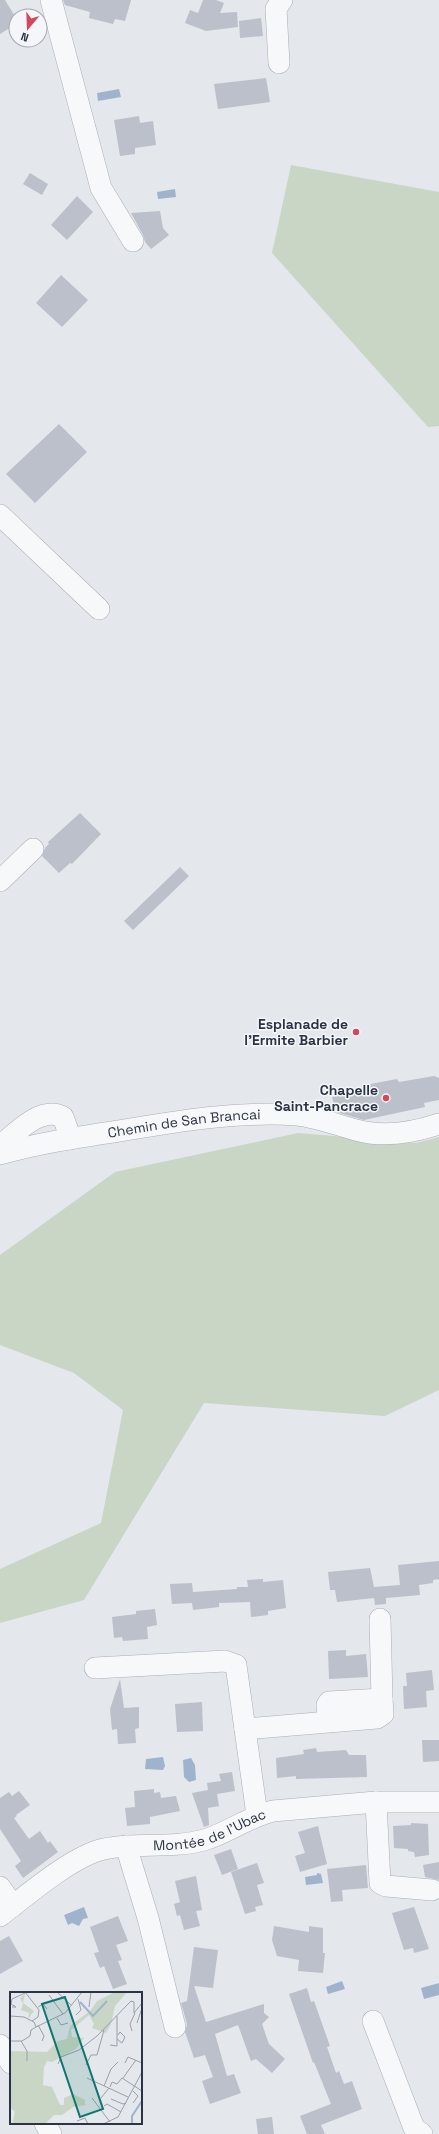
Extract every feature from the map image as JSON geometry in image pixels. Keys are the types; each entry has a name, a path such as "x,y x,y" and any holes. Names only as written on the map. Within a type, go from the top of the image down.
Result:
{"street":[{"path":"51,0 102,188 132,241"},
{"path":"279,63 276,9 282,0"},
{"path":"0,515 100,609"},
{"path":"0,882 33,849"},
{"path":"0,1146 31,1122 46,1115 57,1115 63,1117 71,1139"},
{"name":"Chemin de San Brancai","path":"0,1154 71,1139 194,1118 216,1116 296,1115 358,1131 379,1134 403,1133 439,1124"},
{"path":"245,1729 328,1721 328,1702 382,1699 380,1619"},
{"path":"95,1668 225,1661 233,1663 237,1668 257,1815"},
{"path":"376,1802 380,1883 386,1886 432,1890"},
{"name":"Montée de l'Ubac","path":"7,1911 69,1866 86,1856 104,1849 126,1846 176,1845 198,1841 219,1834 257,1815 292,1808 376,1802 439,1802"},
{"path":"126,1846 148,1918 175,2027"},
{"path":"0,1887 7,1911"},
{"path":"373,2021 414,2128 422,2134"},
{"path":"0,2045 10,2061"},
{"path":"46,2124 51,2134"}],"green space":[{"path":"291,165 439,192 439,426 428,427 272,253"},
{"path":"298,1133 416,1143 439,1137 439,1390 385,1416 204,1403 84,1600 0,1623 0,1569 101,1523 123,1410 74,1373 0,1345 0,1255 115,1172"}],"water":[{"path":"119,89 121,97 98,101 97,93"},
{"path":"175,189 176,197 158,199 157,192"},
{"path":"163,1757 165,1766 163,1770 145,1769 146,1759"},
{"path":"191,1758 195,1765 196,1780 189,1782 184,1777 183,1760"},
{"path":"317,1873 321,1874 323,1883 306,1885 305,1877 317,1875"},
{"path":"84,1907 88,1918 83,1919 79,1926 72,1923 68,1925 64,1915"},
{"path":"342,1981 345,1989 328,1994 326,1987"},
{"path":"439,1983 439,1995 424,1999 421,1988"}],"building":[{"path":"0,0 5,0 10,8 8,8 8,29 0,34"},
{"path":"63,0 131,0 125,21 115,19 113,24 89,18 90,12 65,5"},
{"path":"203,0 216,0 224,3 220,13 237,12 238,27 206,31 185,23 190,10 198,13"},
{"path":"261,18 263,36 240,38 239,21"},
{"path":"266,78 270,102 218,109 214,84"},
{"path":"139,116 140,123 153,121 156,145 135,148 135,154 120,156 114,120"},
{"path":"30,173 48,184 42,195 23,184"},
{"path":"77,196 93,212 67,240 51,225"},
{"path":"160,211 163,228 169,235 151,249 145,242 143,235 131,213"},
{"path":"61,275 88,300 62,327 36,303"},
{"path":"59,424 87,452 35,503 6,474"},
{"path":"80,813 101,834 72,864 70,863 59,873 42,856 45,848 49,844 48,842"},
{"path":"180,867 189,876 133,930 124,921"},
{"name":"Chapelle Saint-Pancrace","path":"434,1076 439,1078 439,1100 424,1103 425,1107 364,1120 336,1112 332,1097 366,1089 365,1085 397,1079 399,1082"},
{"path":"439,1561 439,1579 433,1580 433,1583 419,1585 420,1595 386,1598 386,1604 375,1605 374,1598 337,1602 335,1590 330,1590 328,1572 370,1568 374,1587 400,1585 398,1565"},
{"path":"263,1579 263,1582 283,1580 286,1608 268,1611 268,1615 251,1617 250,1602 219,1603 219,1607 193,1610 192,1603 172,1604 170,1584 192,1583 193,1592 248,1587 247,1580"},
{"path":"155,1609 157,1625 147,1627 148,1639 123,1641 122,1637 114,1638 112,1617 136,1614 136,1611"},
{"path":"346,1650 346,1656 366,1654 368,1677 329,1679 328,1651"},
{"path":"432,1670 434,1690 426,1691 427,1707 404,1709 403,1686 407,1686 406,1673"},
{"path":"120,1679 124,1708 139,1707 139,1728 135,1729 136,1743 118,1744 117,1729 112,1730 110,1709"},
{"path":"202,1702 203,1731 177,1732 175,1704"},
{"path":"422,1740 439,1740 439,1761 423,1762"},
{"path":"316,1748 317,1752 346,1750 349,1755 366,1755 367,1777 296,1779 296,1776 277,1778 276,1758 304,1754 303,1750"},
{"path":"232,1772 235,1791 217,1794 219,1806 208,1808 209,1825 204,1827 192,1793 208,1790 207,1783 221,1781 219,1774"},
{"path":"154,1789 154,1793 160,1792 161,1798 176,1796 180,1811 150,1817 150,1824 127,1826 125,1808 135,1807 134,1791"},
{"path":"19,1791 30,1805 14,1818 29,1839 40,1831 48,1843 50,1841 58,1852 23,1878 15,1866 21,1861 0,1829 0,1798 9,1792 12,1796"},
{"path":"411,1823 428,1824 429,1855 415,1857 414,1852 408,1851 408,1849 394,1848 393,1826 411,1825"},
{"path":"318,1826 327,1864 300,1872 295,1856 305,1853 298,1832"},
{"path":"231,1849 238,1869 222,1875 214,1855"},
{"path":"439,1862 439,1880 425,1877 423,1865"},
{"path":"257,1863 264,1883 257,1885 263,1905 255,1907 256,1911 245,1914 231,1872"},
{"path":"366,1865 368,1888 342,1890 343,1901 331,1902 327,1869"},
{"path":"196,1876 202,1910 196,1911 200,1926 184,1930 180,1915 177,1916 174,1904 180,1902 175,1881"},
{"path":"414,1907 429,1949 414,1953 413,1948 404,1950 392,1913"},
{"path":"118,1916 128,1941 116,1945 122,1960 118,1961 127,1984 113,1989 104,1966 100,1968 94,1953 99,1952 90,1927"},
{"path":"274,1926 309,1932 309,1926 323,1928 323,1953 325,1953 323,1973 298,1971 299,1960 277,1956 272,1940"},
{"path":"9,1936 23,1961 0,1974 0,1941"},
{"path":"194,1947 218,1950 213,1988 194,1986 206,2022 264,2004 264,2013 269,2017 262,2024 269,2044 285,2059 272,2073 256,2059 251,2061 238,2025 215,2034 227,2076 234,2074 241,2093 210,2104 202,2081 213,2077 205,2055 194,2058 185,2032 187,2024 181,2003 187,2001"},
{"path":"307,1988 311,2002 314,2001 330,2046 327,2047 336,2073 339,2071 344,2084 352,2081 362,2109 321,2125 325,2134 307,2134 300,2116 331,2104 314,2062 313,2063 289,1994"},
{"path":"272,2117 274,2134 258,2134 256,2119"}],"place":[{"name":"Esplanade de l'Ermite Barbier","path":"356,1032"},
{"name":"Chapelle Saint-Pancrace","path":"386,1098"}]}
